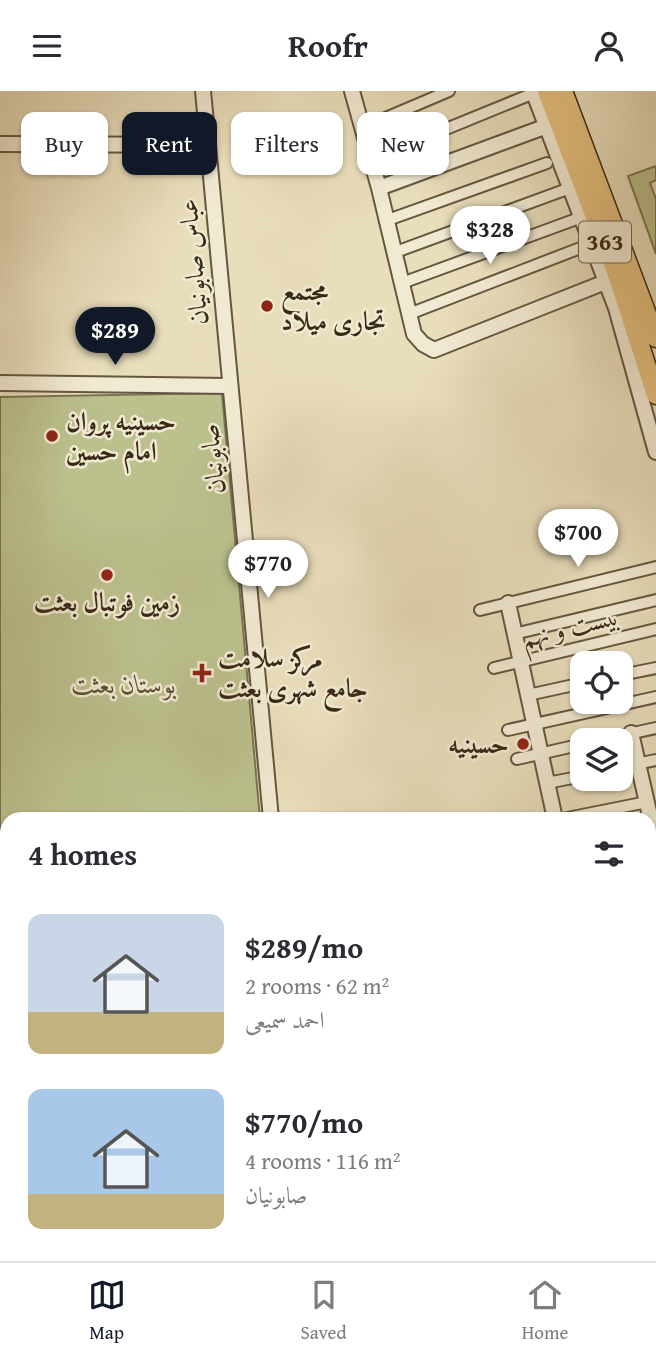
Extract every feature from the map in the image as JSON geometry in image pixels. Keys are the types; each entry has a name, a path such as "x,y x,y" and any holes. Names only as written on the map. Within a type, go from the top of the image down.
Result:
{"main road":[{"path":"563,91 656,338"},
{"name":"363","path":"538,92 612,279 651,396"}],"street":[{"name":"عباس صابونیان","path":"203,91 205,112"},
{"path":"400,112 449,91"},
{"path":"355,92 359,112"},
{"path":"375,175 414,334 423,344 434,350 612,279 570,188 547,126 538,92 449,128"},
{"path":"379,188 547,126"},
{"path":"0,144 122,145"},
{"path":"385,221 547,163"},
{"name":"عباس صابونیان","path":"211,175 229,386"},
{"path":"393,253 570,188"},
{"path":"401,283 582,217"},
{"path":"409,314 583,247"},
{"path":"0,376 0,383 229,386"},
{"name":"صابونیان","path":"229,386 270,812"},
{"path":"651,396 656,452"},
{"path":"480,610 656,566"},
{"path":"514,633 656,600"},
{"path":"508,603 553,812"},
{"name":"بیست و نهم","path":"494,668 656,629"},
{"path":"633,673 656,668"},
{"path":"528,695 570,686"},
{"path":"508,730 656,697"},
{"path":"633,733 656,728"},
{"path":"633,742 649,812"},
{"path":"517,759 570,747"},
{"path":"633,765 656,759"},
{"path":"547,783 570,779"},
{"path":"597,812 647,802"}],"green space":[{"path":"656,166 656,180 650,183 656,199 656,254 628,176"},
{"name":"بوستان بعثت","path":"222,393 259,812 0,812 0,397"}],"place":[{"name":"مجتمع تجاری میلاد","path":"267,306"},
{"name":"حسینیه پروان امام حسین","path":"52,436"},
{"name":"زمین فوتبال بعثت","path":"107,575"},
{"name":"مرکز سلامت جامع شهری بعثت","path":"202,673"},
{"name":"حسینیه","path":"523,744"}]}
